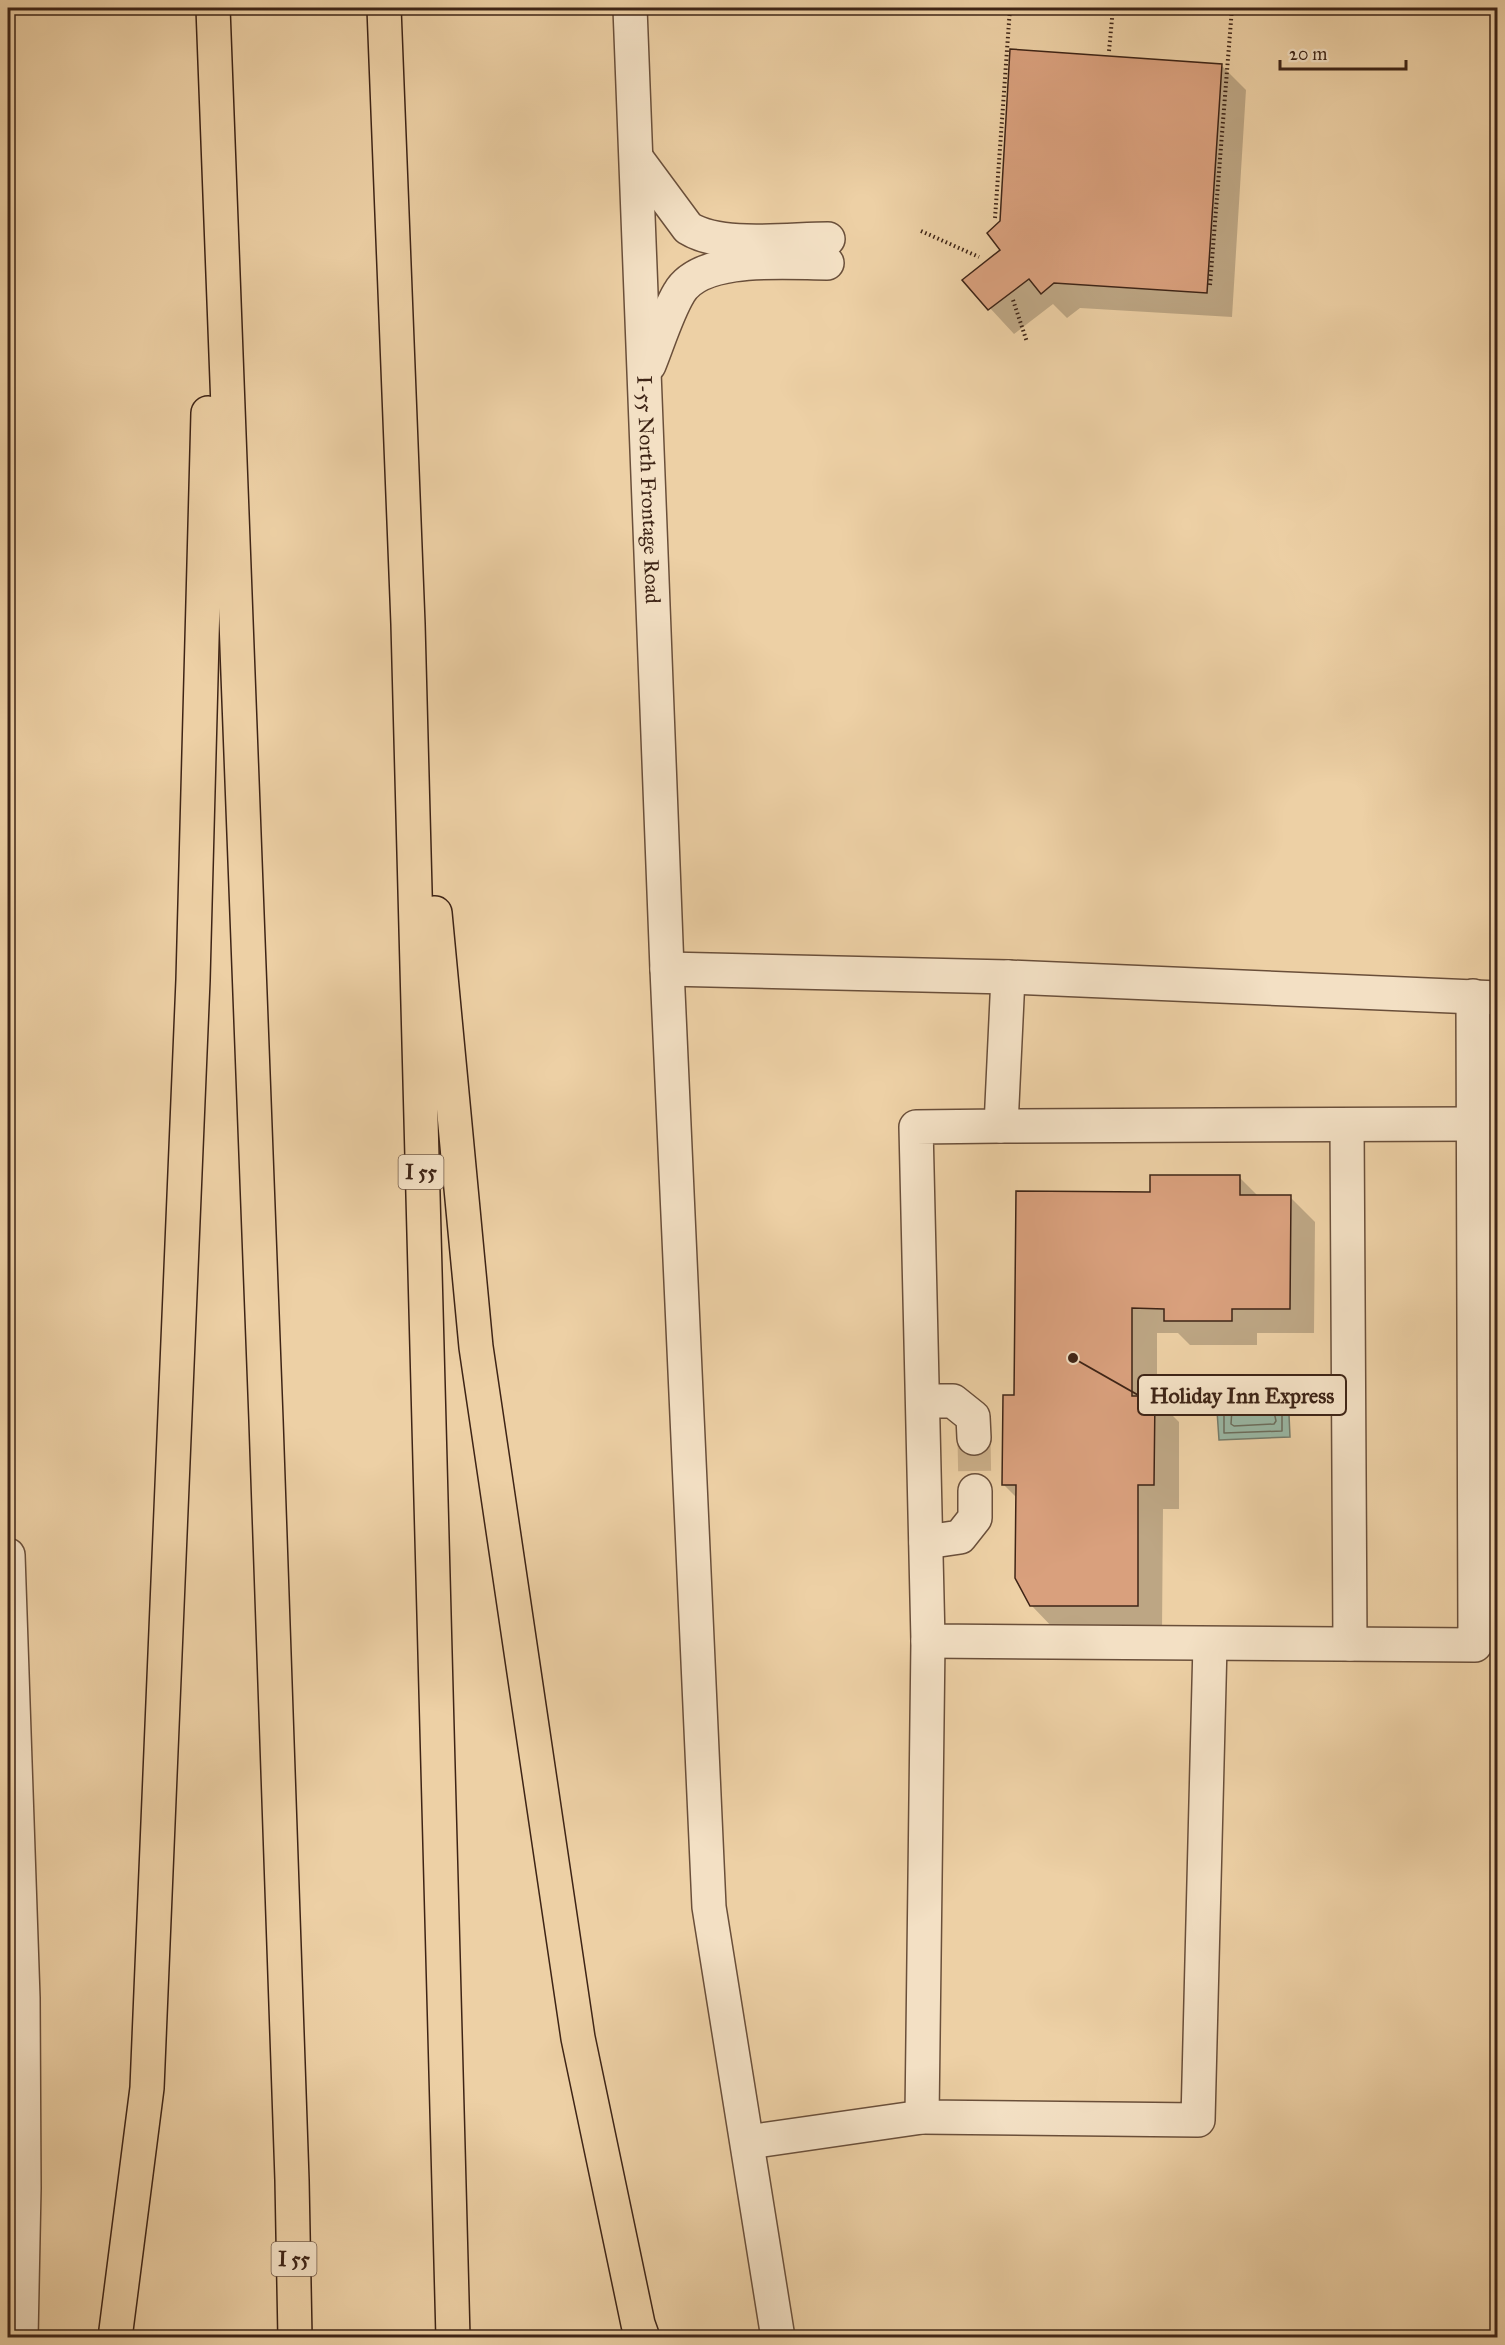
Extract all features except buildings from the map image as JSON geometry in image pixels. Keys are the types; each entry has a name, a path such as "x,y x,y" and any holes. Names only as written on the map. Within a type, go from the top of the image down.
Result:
{"highway":[{"name":"I 55","path":"213,8 267,1443 292,2168 295,2337"},
{"name":"I 55","path":"384,8 408,624 453,2337"},
{"path":"115,2337 148,2076 193,980 216,93"},
{"path":"408,624 476,1347 578,2038 638,2324 643,2337"}],"street":[{"name":"I-55 North Frontage Road","path":"630,8 667,969 709,1907 778,2337"},
{"path":"637,159 688,228 697,234 710,239 828,251 722,266 703,272 680,291 645,375"},
{"path":"667,969 1008,977 1485,997 1473,1124 1475,1645 928,1641"},
{"path":"1001,1126 1008,977"},
{"path":"922,2117 928,1641 916,1127 1473,1124"},
{"path":"1347,1125 1350,1644"},
{"path":"924,1401 953,1401 973,1418 974,1438"},
{"path":"926,1542 960,1537 975,1518 975,1491"},
{"path":"8,1555 15,1997 24,2212 21,2337"},
{"path":"748,2142 922,2117 1198,2120 1210,1644"}],"path":[{"path":"995,218 1010,8"},
{"path":"1109,51 1113,8"},
{"path":"1210,285 1232,8"},
{"path":"921,231 979,257"},
{"path":"1012,300 1027,342"}],"water":[{"path":"1288,1392 1290,1437 1219,1440 1216,1396"}],"tunnel":[{"path":"974,1438 975,1491"}],"place":[{"name":"Holiday Inn Express","path":"1073,1358"}]}
